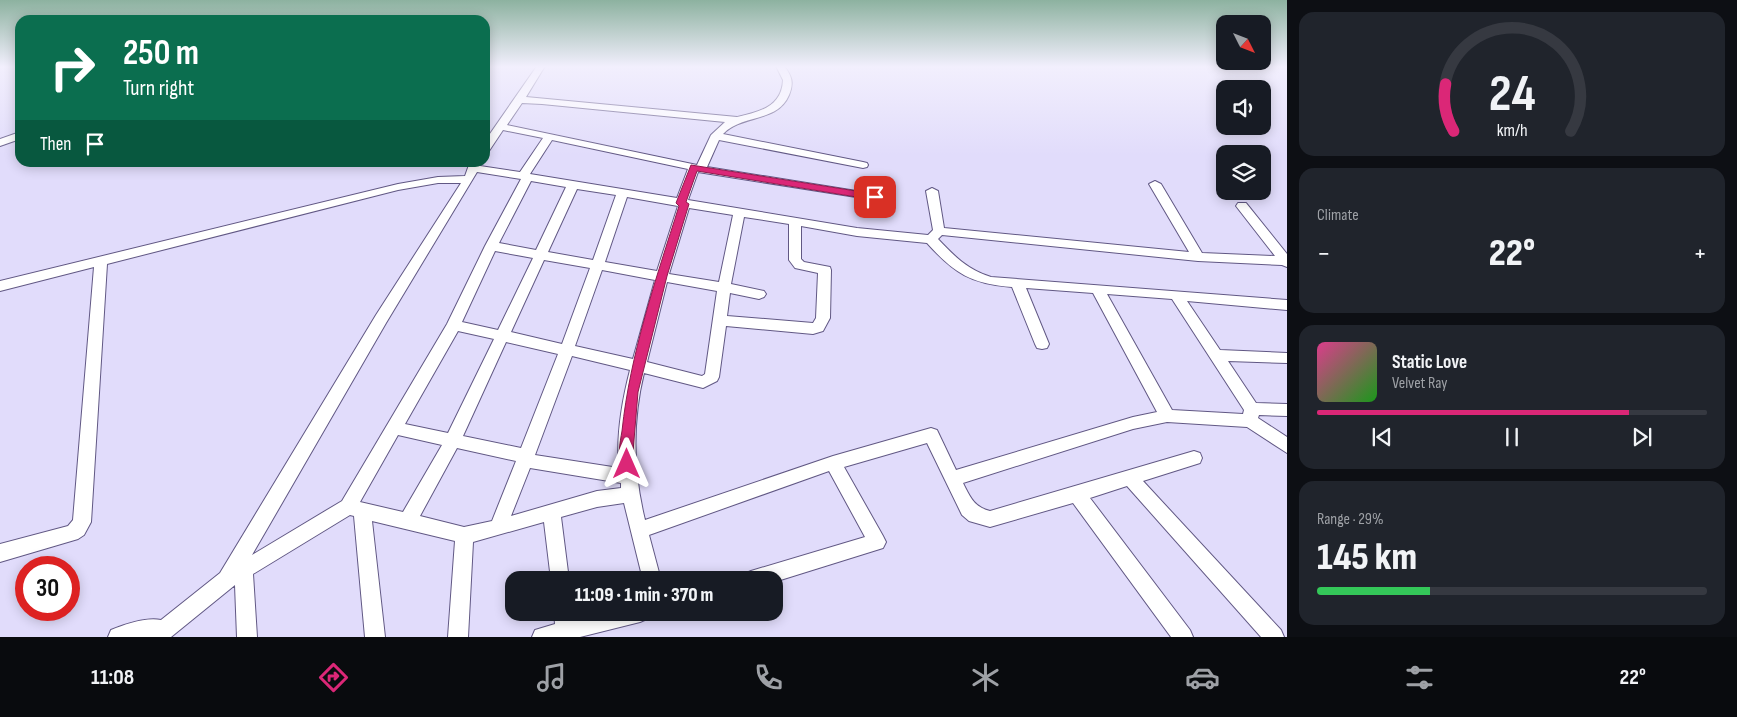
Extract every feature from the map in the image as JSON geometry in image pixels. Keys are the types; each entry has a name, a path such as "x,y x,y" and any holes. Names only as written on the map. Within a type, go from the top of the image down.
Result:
{"street":[{"path":"490,141 522,96"},
{"path":"518,100 561,102 736,120 750,118 774,108 783,100 784,96"},
{"path":"650,571 629,485 626,452 632,392 682,204 697,168 720,130 736,120"},
{"path":"499,126 697,168 875,197"},
{"path":"717,136 863,165"},
{"path":"0,144 15,137"},
{"path":"375,637 355,508 394,428 454,325 491,246 526,177 549,137"},
{"path":"227,579 381,319 473,170"},
{"path":"0,286 293,220 306,215 309,210 473,170 526,177 857,232 935,235 1198,257 1286,261"},
{"path":"1155,184 1198,257"},
{"path":"408,521 453,440 573,185"},
{"path":"932,192 935,235 961,270 969,275 991,281 1287,304"},
{"path":"498,528 567,350 623,193"},
{"path":"1242,206 1286,261"},
{"path":"454,325 640,366 703,382 708,381 712,377 724,288 739,213"},
{"path":"720,320 813,329 821,323 823,318 825,270 800,265 795,260 795,222"},
{"path":"491,246 760,294"},
{"path":"0,295 100,265"},
{"path":"0,553 72,533 82,522 100,265"},
{"path":"1017,283 1042,344"},
{"path":"1097,289 1167,416"},
{"path":"1176,295 1217,354 1251,415 1287,446"},
{"path":"1217,354 1287,358"},
{"path":"952,478 1133,424 1167,416 1251,415 1287,410"},
{"path":"394,428 453,440 629,485"},
{"path":"640,530 833,463 931,435 968,509 975,515 983,518 990,518 1077,494 1194,458"},
{"path":"781,571 877,542 833,463"},
{"path":"1129,477 1274,637"},
{"path":"118,637 153,628 165,633 227,579 355,508 464,535 552,514 598,499 629,485"},
{"path":"1077,494 1183,637"},
{"path":"552,514 559,571"},
{"path":"458,637 464,535"},
{"path":"244,569 247,637"},
{"path":"542,637 565,622"}],"route":[{"path":"627,464 626,452 632,392 662,276 684,204 681,203 694,167 875,197"}]}
